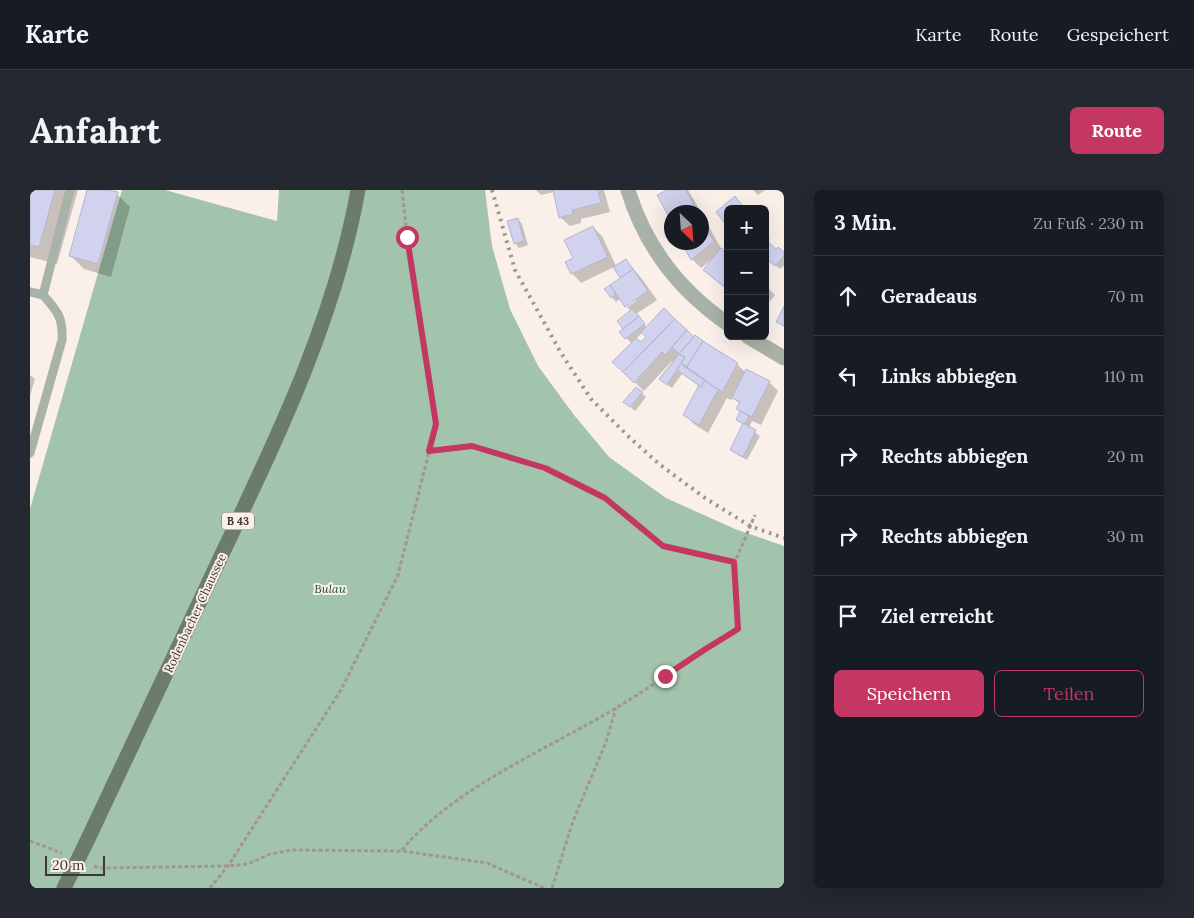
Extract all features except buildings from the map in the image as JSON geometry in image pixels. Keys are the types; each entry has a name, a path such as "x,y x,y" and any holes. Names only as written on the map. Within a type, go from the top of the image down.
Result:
{"main road":[{"name":"Rodenbacher Chaussee","path":"64,888 263,469 300,384 325,317 343,258 358,190"}],"street":[{"path":"628,190 646,236 667,268 691,295 724,321"},
{"path":"754,340 784,358"}],"lane":[{"path":"42,295 70,190"},
{"path":"30,292 42,295 59,315 62,324 62,340 30,454"}],"path":[{"path":"210,888 228,866 341,690 398,575 436,424 410,261 402,190"},
{"path":"429,451 472,446 545,468 605,498 663,546 734,562"},
{"path":"402,851 416,834 471,790 616,707 738,629 734,562 755,515"},
{"path":"552,888 573,821 606,742 616,707"},
{"path":"30,841 65,854"},
{"path":"91,864 100,868 228,866 248,864 270,854 292,850 402,851 487,863 544,888"}],"green space":[{"name":"Bulau","path":"122,190 165,190 277,221 279,190 485,190 492,246 510,309 538,366 574,415 609,457 666,498 735,529 784,546 784,888 30,888 30,509"}],"railway":[{"path":"492,190 515,270 561,353 591,399 659,464 705,498 750,526 784,538"}],"route":[{"path":"407,237 436,424 429,451 472,446 545,468 605,498 663,546 734,562 738,629 665,676"}]}
